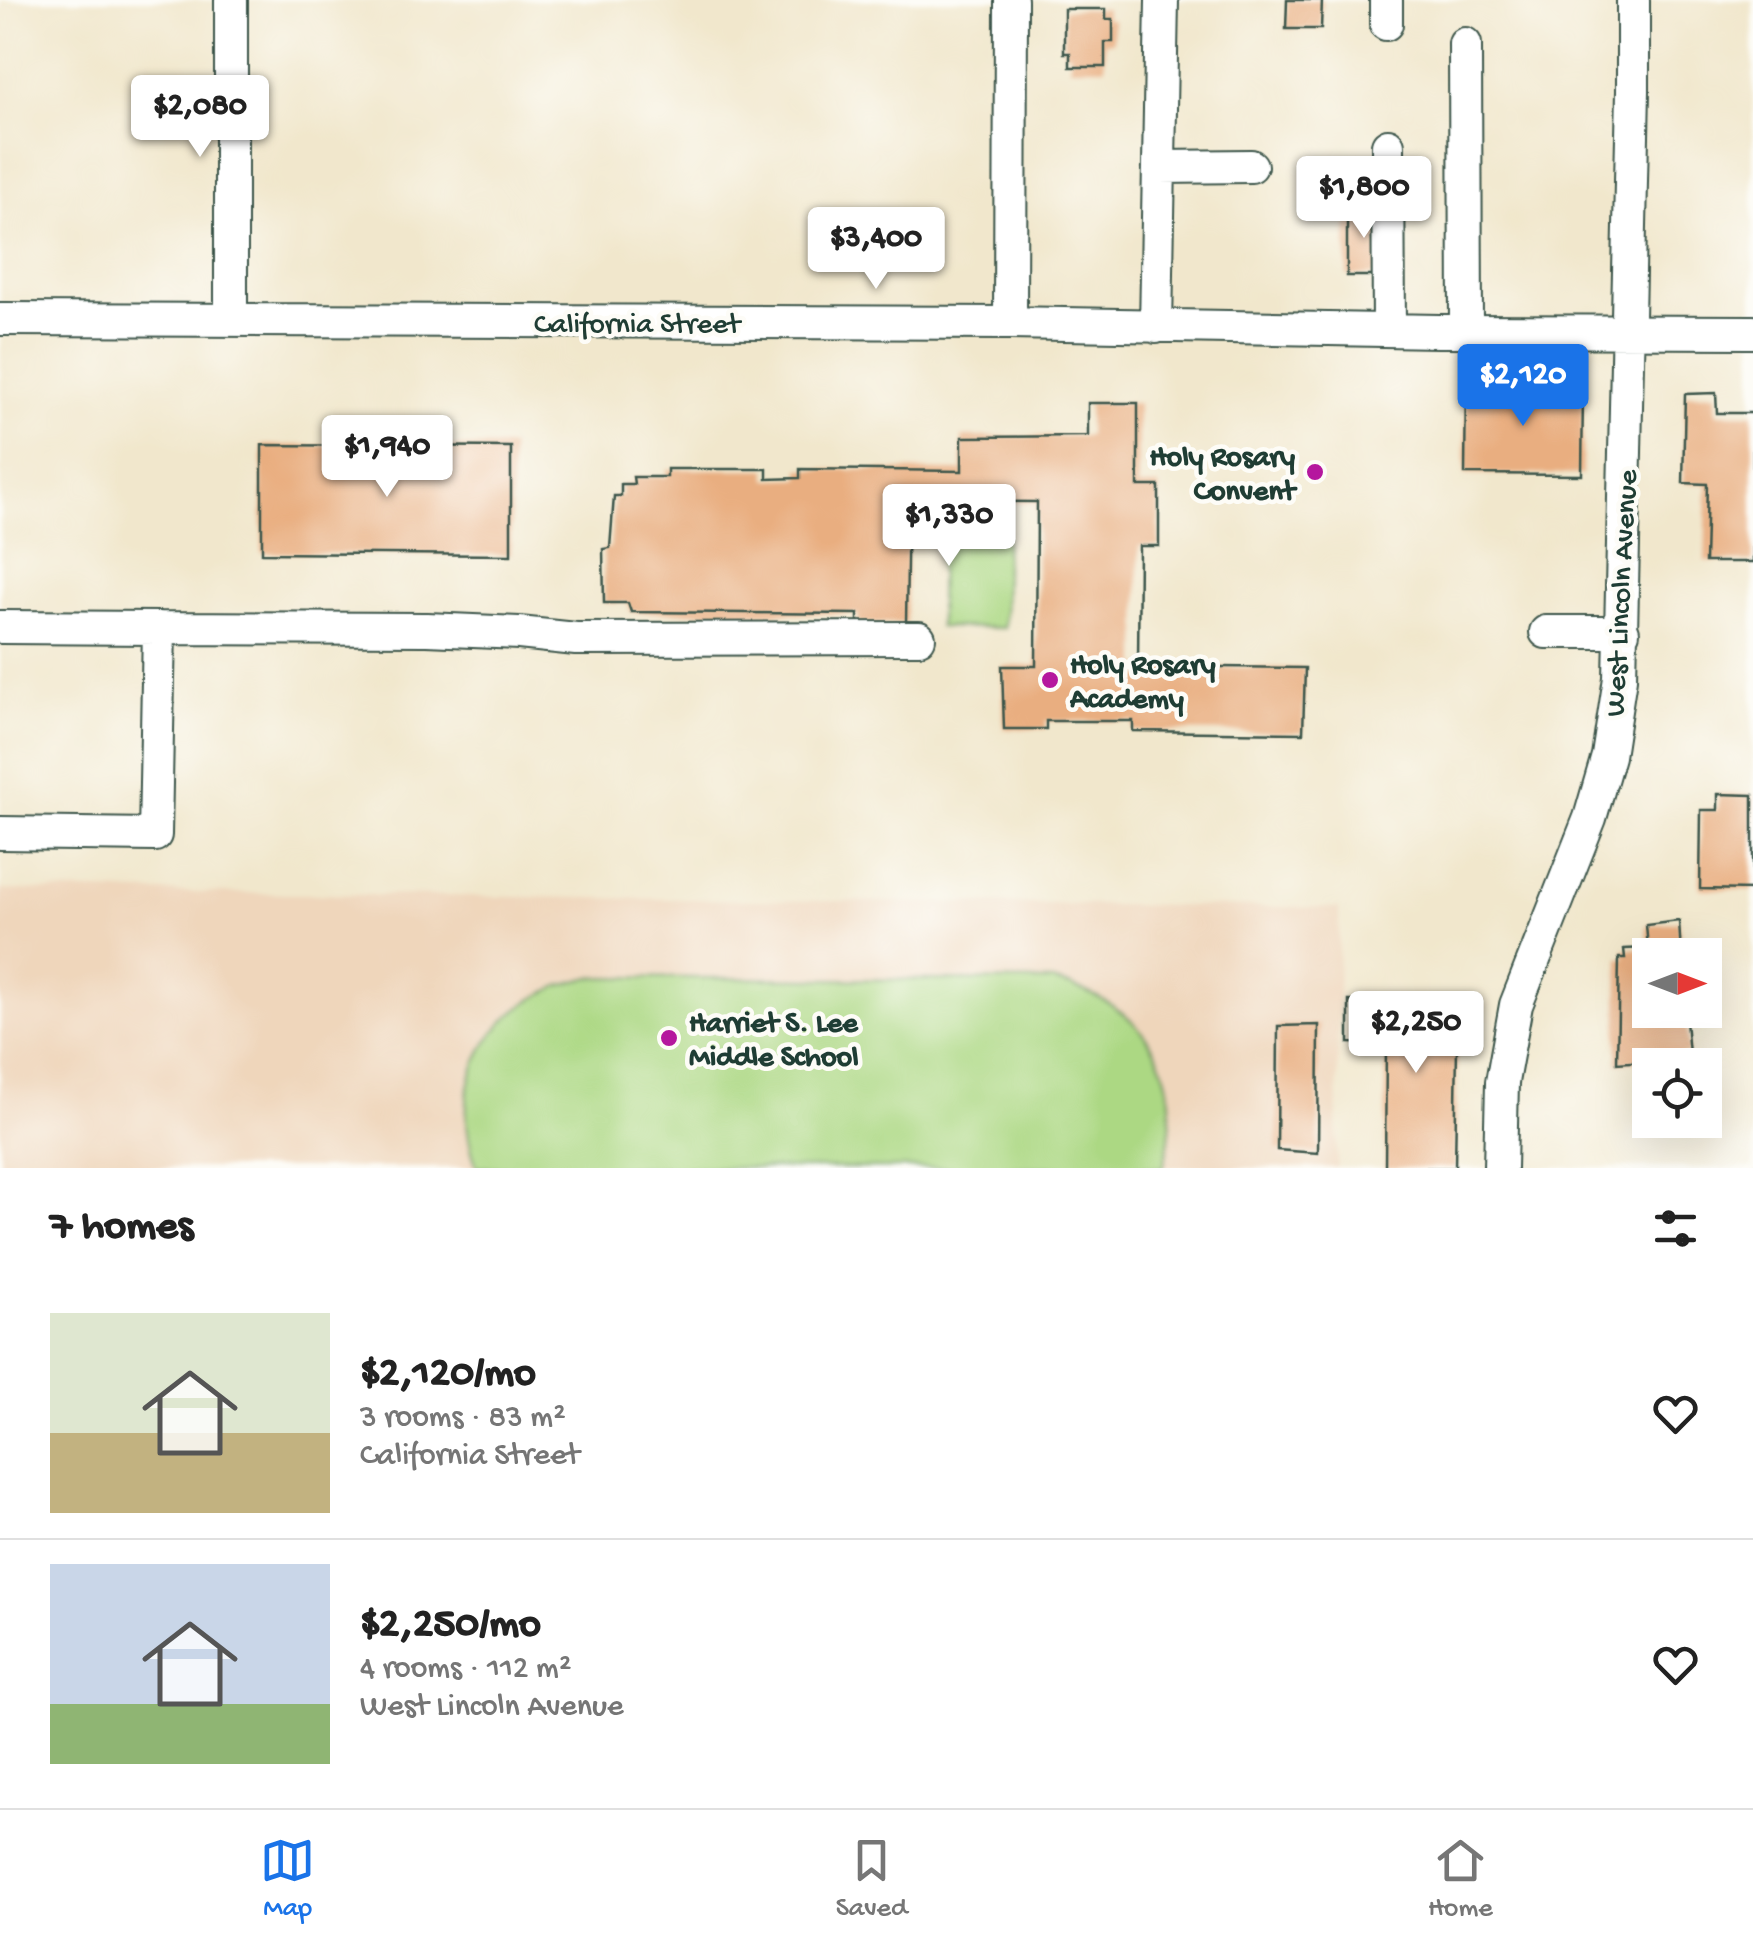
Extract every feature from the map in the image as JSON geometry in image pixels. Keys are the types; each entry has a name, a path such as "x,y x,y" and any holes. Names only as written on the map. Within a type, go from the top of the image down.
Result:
{"street":[{"path":"231,0 231,320"},
{"path":"1010,0 1010,323"},
{"path":"1156,326 1162,0"},
{"name":"West Lincoln Avenue","path":"1500,1168 1502,1082 1516,1005 1590,818 1608,756 1623,632 1632,0"},
{"path":"1465,44 1466,331"},
{"path":"1388,145 1389,330"},
{"path":"1160,167 1251,166"},
{"name":"California Street","path":"0,320 1010,323 1753,332"},
{"path":"0,627 427,629 519,632 576,639 918,638"},
{"path":"0,833 155,834 159,628"},
{"path":"1546,632 1623,632"}],"shaded area":[{"name":"Harriet S. Lee Middle School","path":"0,890 1339,908 1337,1168 0,1168"}],"green space":[{"path":"940,508 1006,508 1004,628 939,627"},
{"path":"592,977 1052,981 1085,991 1113,1006 1136,1025 1153,1048 1170,1102 1170,1134 1163,1168 477,1168 468,1133 467,1101 473,1071 486,1044 504,1021 529,1002 558,987"}],"building":[{"path":"1287,0 1322,0 1321,29 1286,29"},
{"path":"1064,9 1106,9 1106,19 1113,19 1113,42 1105,42 1105,67 1070,67 1070,53 1064,53"},
{"path":"1347,206 1381,207 1381,276 1347,276"},
{"path":"1466,382 1560,383 1560,392 1583,392 1582,475 1465,474"},
{"path":"1716,393 1717,413 1753,413 1753,562 1705,562 1707,484 1683,483 1685,394"},
{"path":"1088,403 1138,403 1138,486 1159,486 1159,546 1139,546 1138,666 1305,668 1303,733 1133,731 1133,721 1046,721 1046,729 1004,729 1002,666 1036,666 1037,502 908,501 906,623 858,624 858,614 631,612 628,603 604,603 603,549 610,548 614,496 621,496 621,484 634,484 633,477 667,477 667,469 767,469 767,479 800,478 800,469 962,471 962,437 1088,436"},
{"path":"262,445 511,447 511,555 262,553"},
{"path":"1718,794 1753,795 1753,890 1700,889 1701,810 1718,810"},
{"path":"1679,921 1680,938 1647,938 1646,925"},
{"path":"1624,949 1632,949 1632,1028 1687,1028 1688,1048 1632,1048 1632,1062 1617,1063 1619,958 1625,958"},
{"path":"1349,1001 1467,1002 1466,1047 1457,1046 1455,1168 1385,1168 1386,1044 1349,1043"},
{"path":"1319,1025 1318,1153 1277,1150 1278,1026"}],"place":[{"name":"Holy Rosary Convent","path":"1315,472"},
{"name":"Holy Rosary Academy","path":"1050,680"},
{"name":"Harriet S. Lee Middle School","path":"669,1038"}]}
